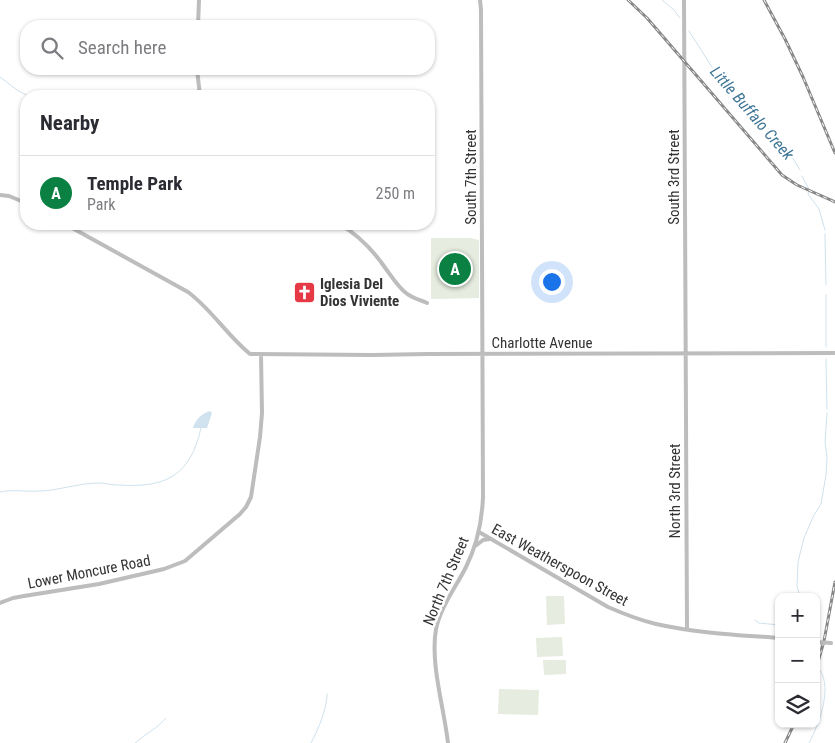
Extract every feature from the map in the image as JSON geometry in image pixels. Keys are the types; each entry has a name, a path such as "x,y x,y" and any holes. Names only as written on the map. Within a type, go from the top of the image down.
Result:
{"street":[{"path":"198,20 199,0"},
{"name":"South 7th Street","path":"480,0 483,354"},
{"name":"South 3rd Street","path":"684,0 686,354"},
{"path":"198,75 199,90"},
{"path":"0,195 20,201"},
{"name":"Charlotte Avenue","path":"75,230 188,292 250,354 835,353"},
{"path":"349,230 378,257 405,293 427,303"},
{"name":"North 7th Street","path":"448,743 435,663 435,644 437,627 442,611 466,568 479,532 483,497 483,354"},
{"name":"North 3rd Street","path":"686,354 687,629"},
{"name":"Lower Moncure Road","path":"0,603 12,598 99,584 164,569 185,561 240,514 251,497 260,432 262,413 261,355"},
{"name":"East Weatherspoon Street","path":"479,532 608,607 631,617 655,624 687,629 775,638"},
{"path":"474,547 483,540 492,540"},
{"path":"820,642 833,643"}],"shaded area":[{"path":"431,238 470,238 479,240 479,298 431,299"},
{"path":"546,596 564,596 565,624 547,625"},
{"path":"562,637 563,656 537,657 536,638"},
{"path":"543,660 566,660 566,674 544,675"},
{"path":"499,689 539,690 538,715 498,714"}],"water":[{"path":"210,411 212,413 207,428 193,428 199,417"}],"waterway":[{"name":"Little Buffalo Creek","path":"662,0 680,18"},
{"name":"Little Buffalo Creek","path":"689,31 717,75 730,91 761,119 786,147 800,170"},
{"path":"0,77 20,92"},
{"name":"Little Buffalo Creek","path":"802,176 809,189 808,194 819,209 825,230"},
{"name":"Little Buffalo Creek","path":"825,234 826,285"},
{"name":"Little Buffalo Creek","path":"826,295 826,347"},
{"name":"Little Buffalo Creek","path":"826,359 827,409"},
{"name":"Little Buffalo Creek","path":"799,593 797,586 798,562 804,538 821,504 826,475 827,457 825,442 827,413"},
{"path":"0,492 46,491 91,483 135,485 162,481 173,476 190,458 201,428"},
{"path":"755,620 759,623 775,625"},
{"name":"Little Buffalo Creek","path":"809,743 824,703 824,682 820,671"},
{"path":"311,743 324,713 327,694"},
{"path":"135,743 166,718"}],"railway":[{"path":"628,0 647,18 782,175 797,185 835,202"},
{"path":"764,0 803,77 835,153"},
{"path":"820,655 835,582"},
{"path":"785,743 792,728"}],"place":[{"name":"Temple Park","path":"455,269"},
{"name":"Iglesia Del Dios Viviente","path":"304,293"}]}
